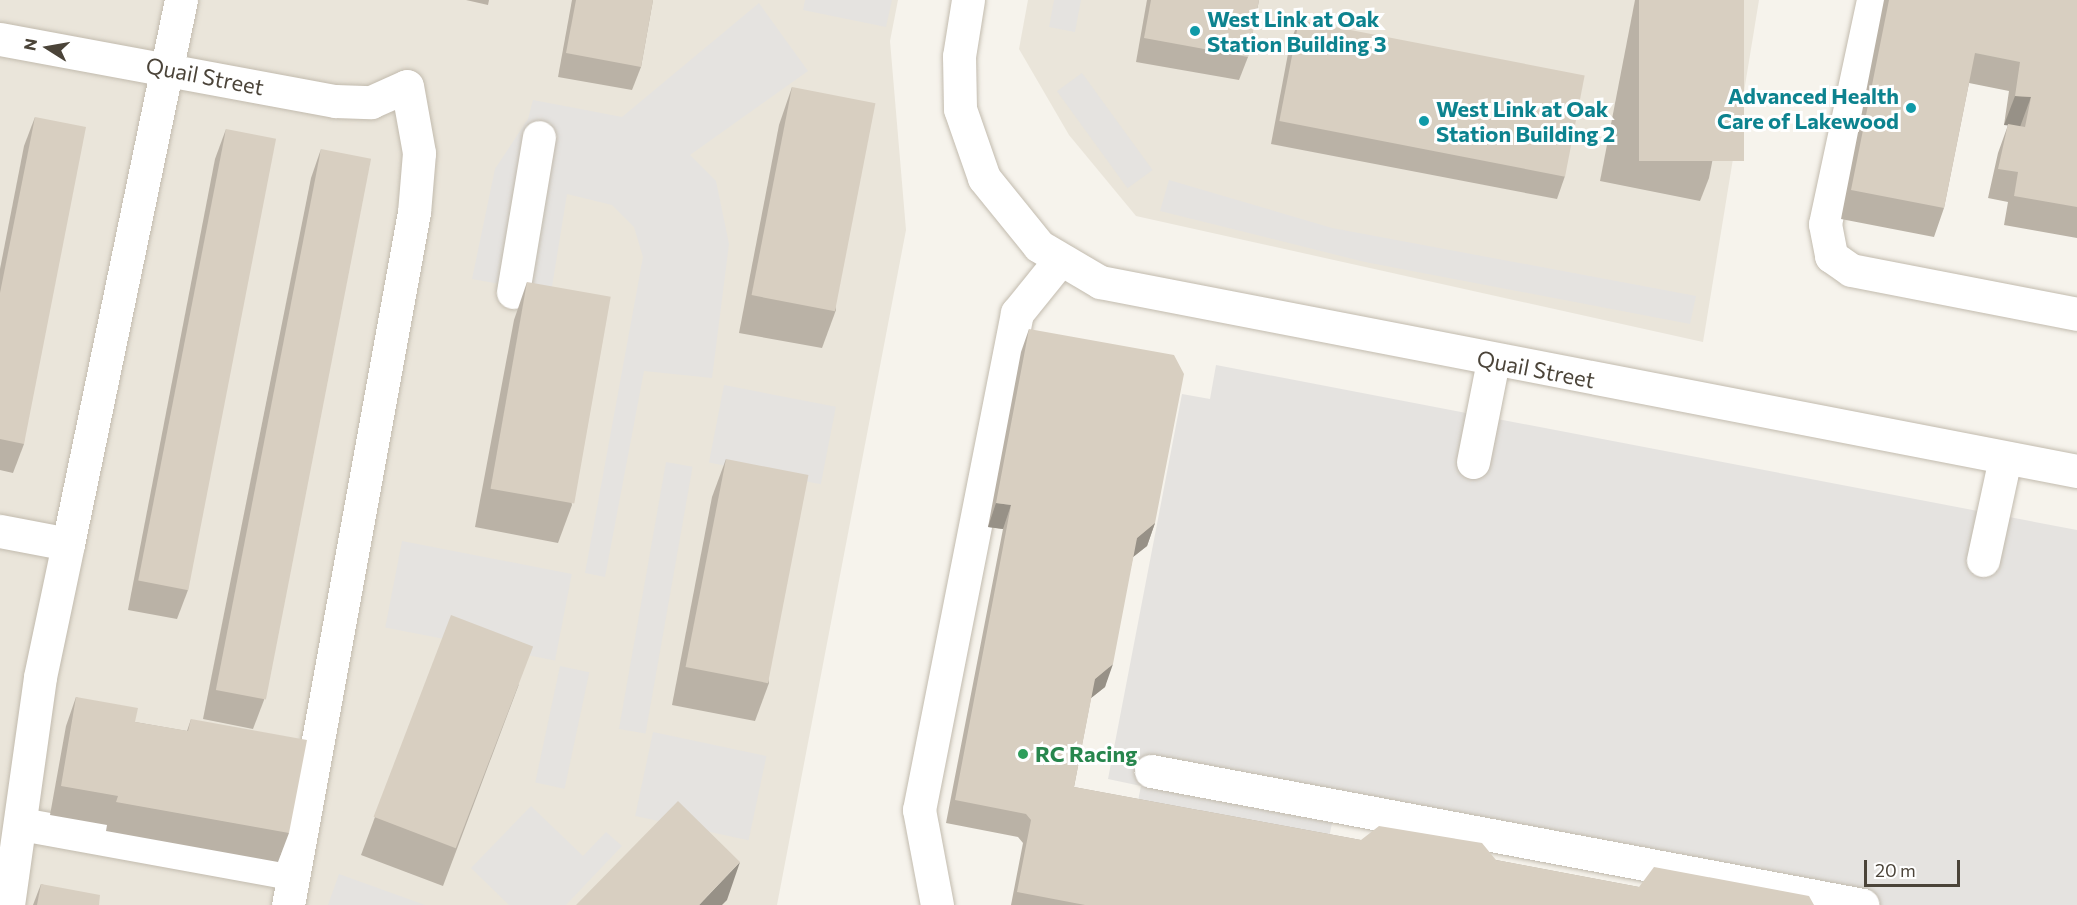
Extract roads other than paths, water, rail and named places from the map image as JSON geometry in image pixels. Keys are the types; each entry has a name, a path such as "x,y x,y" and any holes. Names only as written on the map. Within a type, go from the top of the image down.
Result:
{"street":[{"path":"8,905 40,677 181,0"},
{"name":"Quail Street","path":"968,0 959,56 962,122 984,178 1014,221 1059,261 1100,282 1137,293 2077,471"},
{"path":"1873,0 1825,224 1831,256 1851,270 2077,314"},
{"name":"Quail Street","path":"0,39 335,101 371,102 407,86 419,153 414,212 291,873"},
{"path":"513,292 539,137"},
{"path":"937,905 919,810 1017,313 1059,261"},
{"path":"1473,462 1493,361"},
{"path":"1983,560 2005,458"},
{"path":"0,531 68,544"},
{"path":"1151,771 1863,905"},
{"path":"21,824 291,873 288,905"}],"place":[{"name":"West Link at Oak Station Building 3","path":"1195,31"},
{"name":"Advanced Health Care of Lakewood","path":"1911,108"},
{"name":"West Link at Oak Station Building 2","path":"1424,121"},
{"name":"RC Racing","path":"1023,754"}]}
